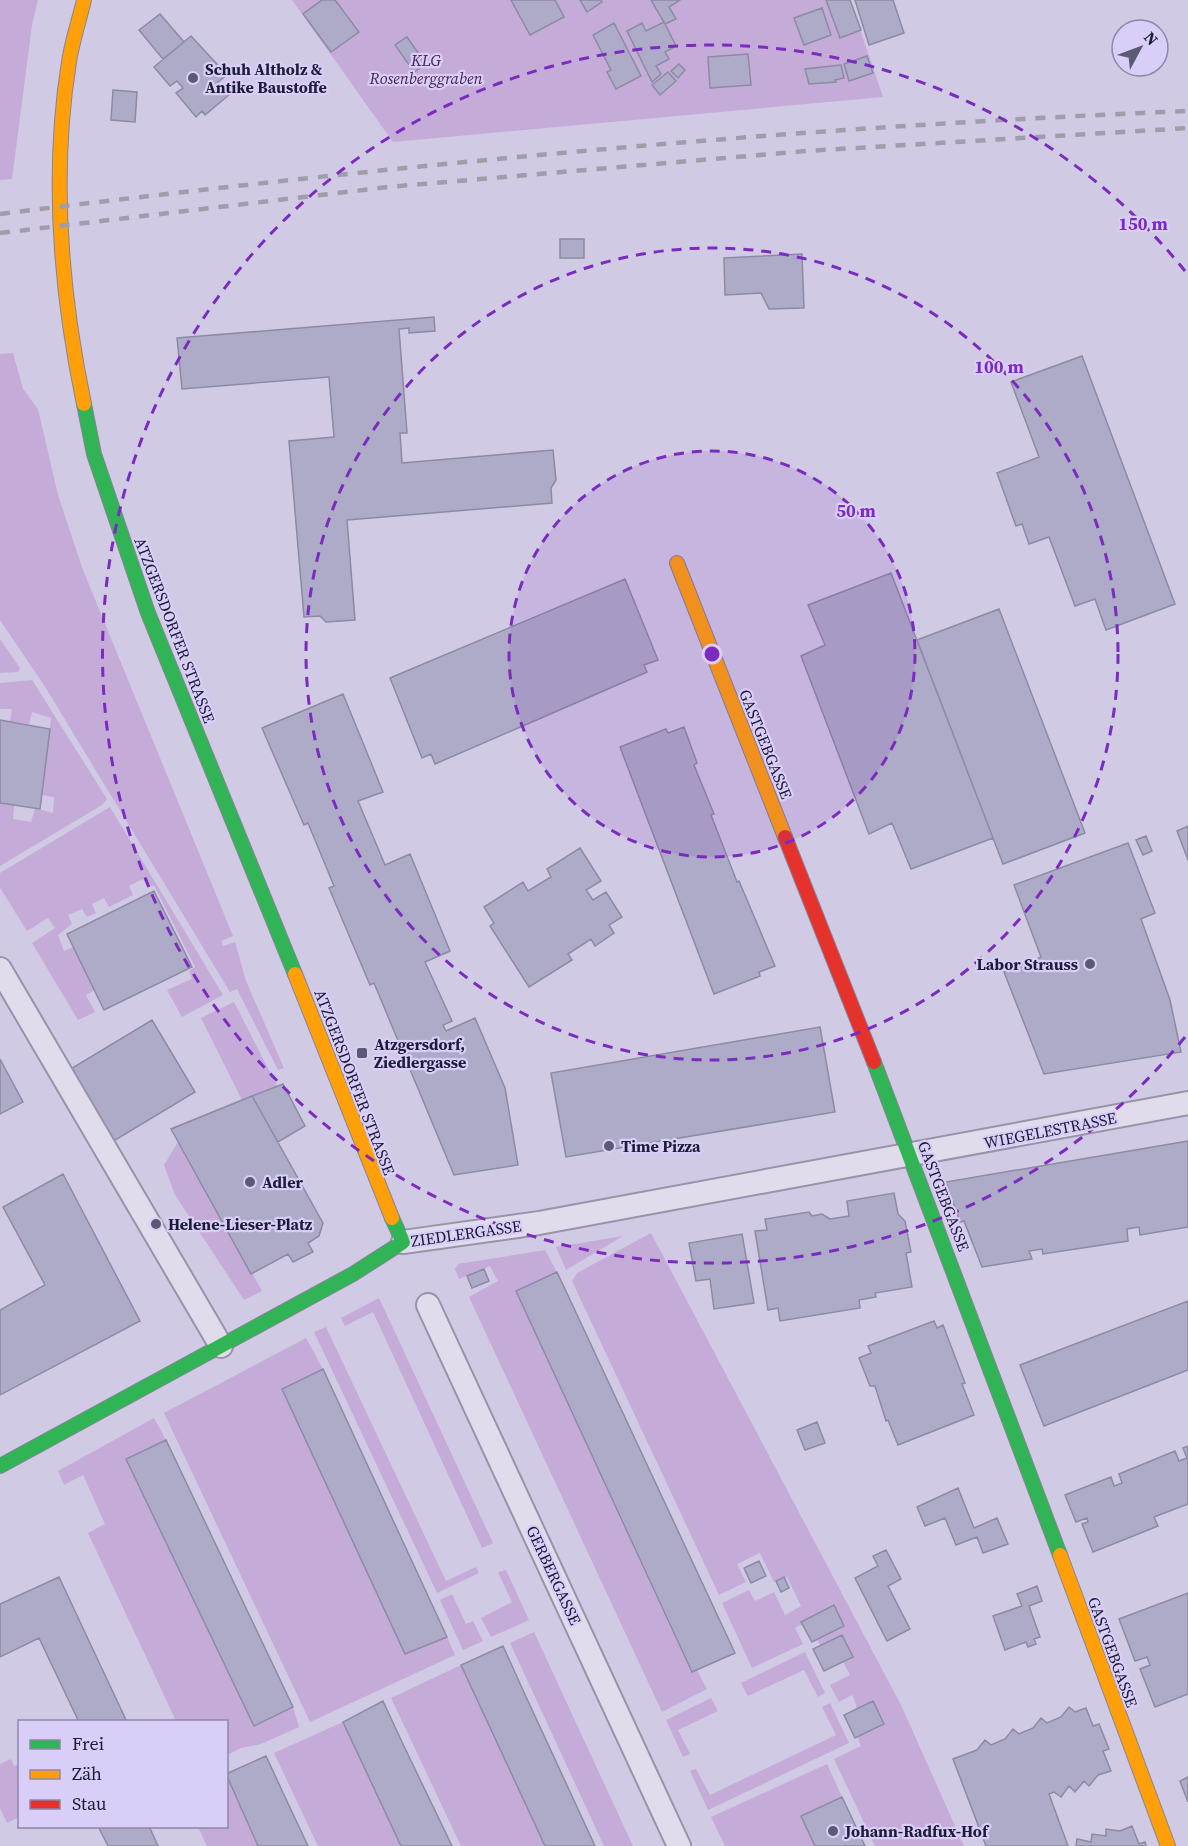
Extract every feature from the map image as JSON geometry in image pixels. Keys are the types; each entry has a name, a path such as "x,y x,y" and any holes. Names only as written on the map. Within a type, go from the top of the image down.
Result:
{"street":[{"name":"ATZGERSDORFER STRASSE","path":"84,0 69,62 59,160 66,297 76,368 94,454 148,612 334,1069 378,1187 403,1242"},
{"name":"GASTGEBGASSE","path":"677,562 911,1156 1168,1846"},
{"path":"0,969 220,1346"},
{"name":"WIEGELESTRASSE","path":"911,1156 1188,1103"},
{"name":"ZIEDLERGASSE","path":"0,1466 353,1274 403,1242 539,1223 911,1156"},
{"name":"GERBERGASSE","path":"428,1305 680,1846"}],"green space":[{"path":"0,0 38,0 32,25 12,179 0,180"},
{"name":"KLG Rosenberggraben","path":"292,0 850,0 883,97 393,142"},
{"path":"13,353 23,389 38,409 58,495 83,570 233,936 221,941 223,946 235,942 246,981 284,1068 278,1070 237,989 230,992 44,685 0,620 0,354"},
{"path":"0,639 20,668 18,672 0,673"},
{"path":"32,680 107,799 102,805 0,866 0,803 14,806 13,819 31,822 35,808 53,813 54,797 42,795 51,718 32,712 29,724 10,721 12,709 0,709 0,683"},
{"path":"110,807 223,995 182,1017 167,990 192,979 189,971 195,967 154,885 148,888 143,879 129,886 133,895 109,907 104,898 92,904 96,913 87,917 82,909 68,915 72,924 58,935 64,951 73,947 95,990 86,995 95,1012 78,1020 32,943 55,928 48,918 27,931 0,888 0,873"},
{"path":"234,1002 277,1086 242,1100 201,1018"},
{"path":"178,1142 262,1291 244,1300 175,1195 164,1165"},
{"path":"651,1233 901,1705 964,1846 875,1846 834,1759 861,1746 857,1733 857,1709 852,1695 839,1702 830,1685 850,1675 843,1662 853,1657 842,1635 820,1645 817,1639 844,1626 834,1606 802,1621 803,1624 795,1628 803,1644 752,1668 722,1603 749,1590 755,1601 774,1592 785,1615 801,1606 787,1577 774,1582 760,1553 737,1564 746,1582 719,1595 572,1281 577,1273"},
{"path":"623,1236 566,1270 556,1247"},
{"path":"545,1250 557,1272 516,1292 691,1672 697,1670 707,1689 662,1712 469,1297 498,1281 490,1266 459,1279 455,1269 458,1264"},
{"path":"379,1298 493,1543 482,1548 373,1312 345,1326 341,1318"},
{"path":"326,1327 446,1581 476,1567 479,1573 437,1593 314,1332"},
{"path":"306,1338 323,1369 282,1389 405,1654 447,1637 455,1655 310,1722 164,1413"},
{"path":"154,1418 166,1440 126,1460 253,1725 293,1707 299,1727 261,1744 241,1748 228,1754 228,1720 176,1720 88,1533 105,1524 83,1475 64,1485 58,1471"},
{"path":"506,1570 529,1620 491,1637 481,1618 512,1602 498,1572"},
{"path":"452,1594 466,1624 473,1621 483,1641 463,1650 440,1600"},
{"path":"534,1632 633,1846 604,1846 510,1643"},
{"path":"805,1652 825,1693 818,1697 804,1670 748,1696 741,1683"},
{"path":"461,1665 545,1846 461,1846 391,1698"},
{"path":"711,1698 718,1711 678,1730 690,1754 683,1757 666,1720"},
{"path":"830,1703 849,1743 708,1810 690,1771 696,1769 710,1795 836,1735 822,1707"},
{"path":"343,1722 401,1846 318,1846 274,1753"},
{"path":"11,1759 14,1766 18,1764 18,1818 7,1823 0,1808 0,1764"},
{"path":"827,1764 842,1797 801,1816 815,1846 725,1846 711,1817"},
{"path":"228,1780 258,1846 207,1846 198,1828 228,1828"}],"building":[{"path":"322,0 335,0 359,32 331,52 303,14"},
{"path":"511,0 555,0 564,17 530,35"},
{"path":"580,0 601,0 602,2 587,12"},
{"path":"651,0 680,0 669,7 676,19 665,24"},
{"path":"826,0 850,0 861,30 840,38"},
{"path":"855,0 893,0 904,33 869,45"},
{"path":"822,8 831,35 804,45 794,18"},
{"path":"160,14 184,42 163,59 139,30"},
{"path":"664,22 676,46 665,52 669,59 656,66 661,74 652,82 627,31 642,23 646,31"},
{"path":"614,23 641,76 616,89 607,72 611,70 593,35"},
{"name":"Schuh Altholz & Antike Baustoffe","path":"191,36 227,75 218,82 229,95 205,115 202,111 196,117 176,93 183,88 177,81 170,86 154,67"},
{"path":"407,37 426,64 414,72 395,45"},
{"path":"748,54 751,85 710,88 708,57"},
{"path":"867,56 873,73 849,81 844,64"},
{"path":"679,64 685,70 678,78 671,71"},
{"path":"841,65 844,78 835,80 836,82 809,84 805,69"},
{"path":"668,72 676,81 660,95 652,85"},
{"path":"113,90 137,92 135,122 111,120"},
{"path":"560,239 584,239 584,258 560,258"},
{"path":"802,254 804,308 769,309 761,293 725,295 724,258"},
{"path":"434,317 435,331 409,333 409,328 399,329 407,433 400,433 402,463 553,450 556,480 551,488 552,503 347,520 355,620 326,622 320,616 304,617 289,441 334,437 329,377 182,389 177,338"},
{"path":"1082,356 1175,604 1106,630 1095,599 1075,606 1049,537 1029,544 1022,524 1016,526 997,473 1039,457 1011,382"},
{"path":"891,573 993,838 911,869 892,823 869,834 801,656 825,645 808,605"},
{"path":"625,579 658,660 644,665 647,672 435,764 431,754 422,758 390,678"},
{"path":"999,609 1085,833 1003,864 917,640"},
{"path":"343,694 383,792 358,801 385,865 410,854 450,951 425,962 452,1021 443,1025 446,1031 475,1018 505,1088 518,1165 454,1175 374,983 370,985 329,888 334,886 308,823 304,825 262,728"},
{"path":"0,720 50,729 40,809 0,803"},
{"path":"684,727 697,763 694,765 714,814 711,815 737,882 739,881 775,966 759,972 760,976 714,994 620,747 666,729 668,733"},
{"path":"1188,826 1188,860 1177,831"},
{"path":"1146,836 1152,851 1143,855 1136,840"},
{"name":"Labor Strauss","path":"1128,843 1155,913 1141,919 1170,1000 1181,1052 1044,1074 1004,972 1041,957 1014,885"},
{"path":"580,848 601,881 586,890 593,900 606,892 622,917 609,925 614,933 595,946 591,939 568,954 572,960 529,987 490,926 494,923 484,907 523,882 528,891 551,877 547,869"},
{"path":"154,891 192,967 104,1010 67,934"},
{"path":"152,1020 195,1092 112,1142 69,1070"},
{"path":"820,1027 835,1112 566,1157 551,1073"},
{"path":"0,1059 23,1102 0,1114"},
{"path":"283,1084 305,1126 278,1142 252,1096"},
{"name":"Adler","path":"252,1096 323,1223 319,1236 308,1243 313,1252 293,1262 288,1254 251,1274 171,1129"},
{"path":"1188,1141 1188,1227 1140,1235 1139,1227 1127,1229 1128,1241 1043,1254 1042,1249 1029,1251 1032,1259 982,1267 964,1221 960,1222 946,1182"},
{"path":"63,1174 140,1321 0,1395 0,1310 45,1285 3,1207"},
{"path":"894,1193 898,1214 905,1221 911,1252 906,1253 912,1287 875,1293 876,1297 859,1300 860,1308 780,1321 778,1308 768,1310 755,1231 767,1230 765,1219 809,1212 812,1216 822,1214 830,1219 849,1216 847,1201"},
{"path":"742,1234 754,1303 714,1309 710,1279 696,1281 689,1243"},
{"path":"484,1269 489,1281 472,1288 467,1276"},
{"path":"557,1272 735,1653 692,1672 516,1291"},
{"path":"1188,1301 1188,1370 1044,1426 1020,1365"},
{"path":"934,1321 937,1328 943,1325 965,1383 962,1384 974,1415 898,1445 888,1420 886,1421 875,1386 870,1386 859,1358 871,1353 868,1346"},
{"path":"323,1369 447,1637 405,1654 282,1389"},
{"path":"817,1422 825,1443 805,1450 797,1430"},
{"path":"166,1440 293,1707 254,1726 126,1459"},
{"path":"1188,1446 1188,1504 1154,1517 1158,1526 1093,1552 1082,1524 1088,1522 1087,1518 1076,1522 1065,1495 1111,1477 1114,1486 1122,1483 1119,1474 1175,1451 1179,1461 1187,1458 1183,1448"},
{"path":"958,1488 974,1528 997,1518 1008,1544 983,1553 977,1537 956,1545 945,1518 925,1526 917,1507"},
{"path":"886,1550 901,1579 888,1586 910,1629 887,1641 855,1578 878,1566 873,1556"},
{"path":"759,1561 766,1576 751,1583 744,1568"},
{"path":"59,1577 126,1720 78,1720 39,1638 0,1657 0,1604"},
{"path":"784,1577 789,1588 781,1592 776,1581"},
{"path":"1037,1586 1042,1601 1029,1606 1040,1637 1034,1639 1036,1644 1028,1647 1026,1642 1005,1650 993,1616 1022,1606 1017,1594"},
{"path":"1188,1593 1188,1694 1155,1707 1140,1669 1150,1665 1147,1657 1135,1661 1119,1619"},
{"path":"834,1605 844,1626 812,1642 801,1622"},
{"path":"842,1635 853,1657 824,1671 813,1649"},
{"path":"503,1646 595,1846 545,1846 461,1665"},
{"path":"383,1701 452,1846 401,1846 343,1722"},
{"path":"873,1701 884,1724 855,1738 844,1715"},
{"path":"1069,1707 1075,1712 1086,1708 1093,1726 1099,1724 1109,1749 1103,1751 1111,1771 1098,1775 1089,1786 1084,1781 1075,1792 1069,1786 1061,1797 1054,1792 1049,1794 1068,1846 986,1846 953,1759 977,1750 985,1740 991,1745 1005,1739 1013,1729 1019,1734 1033,1728 1041,1718 1047,1723 1061,1717"},
{"path":"266,1756 308,1846 258,1846 228,1778 228,1773"},
{"path":"1188,1777 1188,1802 1180,1781"},
{"name":"Johann-Radfux-Hof","path":"842,1797 865,1846 815,1846 801,1816"},
{"path":"1132,1826 1139,1844 1145,1842 1146,1846 1076,1846 1077,1839 1091,1842 1092,1834 1106,1836 1106,1829 1120,1831"},
{"path":"99,1828 150,1828 158,1846 108,1846"}],"railway":[{"path":"0,214 296,179 593,150 890,127 1188,111"},
{"path":"0,233 388,187 806,151 1188,128"}],"traffic: fast":[{"path":"84,404 94,454 148,613 295,974"},
{"path":"874,1062 1060,1555"},
{"path":"0,1466 353,1274 403,1242 392,1218"}],"traffic: slow":[{"path":"84,0 70,54 64,104 60,190 64,277 84,404"},
{"path":"677,563 785,837"},
{"path":"295,974 392,1218"},
{"path":"1060,1555 1168,1846"}],"traffic: jam":[{"path":"785,837 874,1062"}],"place":[{"name":"Schuh Altholz & Antike Baustoffe","path":"193,78"},
{"name":"Labor Strauss","path":"1090,964"},
{"name":"Atzgersdorf, Ziedlergasse","path":"362,1053"},
{"name":"Time Pizza","path":"609,1146"},
{"name":"Adler","path":"250,1182"},
{"name":"Helene-Lieser-Platz","path":"156,1224"},
{"name":"Johann-Radfux-Hof","path":"833,1831"}]}
